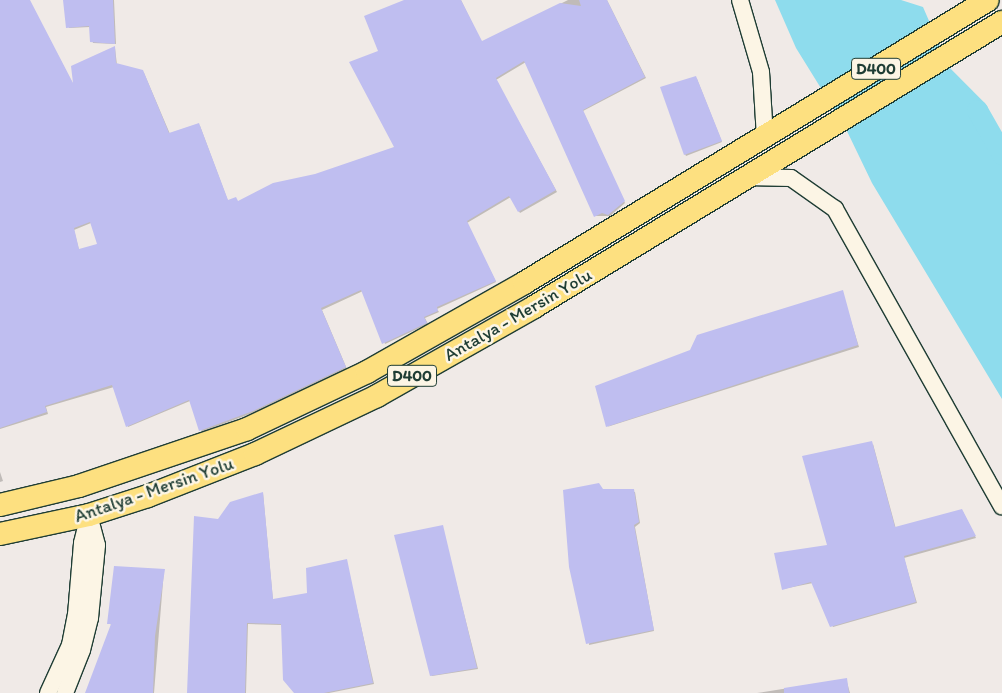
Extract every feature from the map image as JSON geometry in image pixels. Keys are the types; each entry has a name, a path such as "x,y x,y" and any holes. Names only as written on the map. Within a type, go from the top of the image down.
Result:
{"highway":[{"name":"Antalya - Mersin Yolu","path":"0,505 79,486 247,429 367,372 524,284 982,4"},
{"name":"Antalya - Mersin Yolu","path":"0,534 89,515 255,454 377,396 534,307 995,26"},
{"path":"79,486 89,515"}],"street":[{"path":"740,0 761,72 770,134"},
{"path":"746,177 791,178 835,209 1002,506"},
{"path":"48,693 70,646 76,615 82,543 89,515"},
{"path":"65,693 82,650 90,618 97,545 89,515"}],"water":[{"path":"775,0 901,0 923,7 959,90 1002,138 1002,399 872,183 845,127 796,48"}],"building":[{"path":"0,0 30,0 73,83 71,66 115,46 116,63 143,70 169,133 199,123 228,200 236,197 238,201 273,183 315,174 394,147 349,62 378,51 364,16 404,0 461,0 482,41 560,3 581,6 579,0 607,0 645,77 583,110 625,201 608,215 602,213 594,217 524,61 496,78 556,190 518,212 509,196 467,221 496,281 437,307 438,311 424,317 427,323 382,344 361,290 321,308 346,367 253,411 199,431 189,400 126,427 112,385 45,406 47,412 0,428","holes":["90,222 97,244 79,249 74,228"]},
{"path":"63,0 113,0 115,44 90,42 89,26 66,28"},
{"path":"696,76 722,141 684,155 660,87"},
{"path":"843,290 858,345 606,427 595,386 690,350 697,335"},
{"path":"872,441 895,527 962,509 976,536 904,556 916,602 830,627 811,582 782,590 774,553 827,545 802,456"},
{"path":"599,483 603,489 634,489 639,522 634,525 654,630 586,644 569,567 563,490"},
{"path":"263,492 273,599 307,593 306,568 347,559 373,683 324,693 294,693 283,680 281,624 247,623 245,693 187,693 194,516 218,519 230,502"},
{"path":"443,525 477,668 430,676 394,535"},
{"path":"114,566 165,569 155,636 153,693 85,693 111,624 107,624"},
{"path":"847,678 849,693 784,693 784,688"}],"waterway":[{"path":"937,70 977,110 1002,154"}]}
